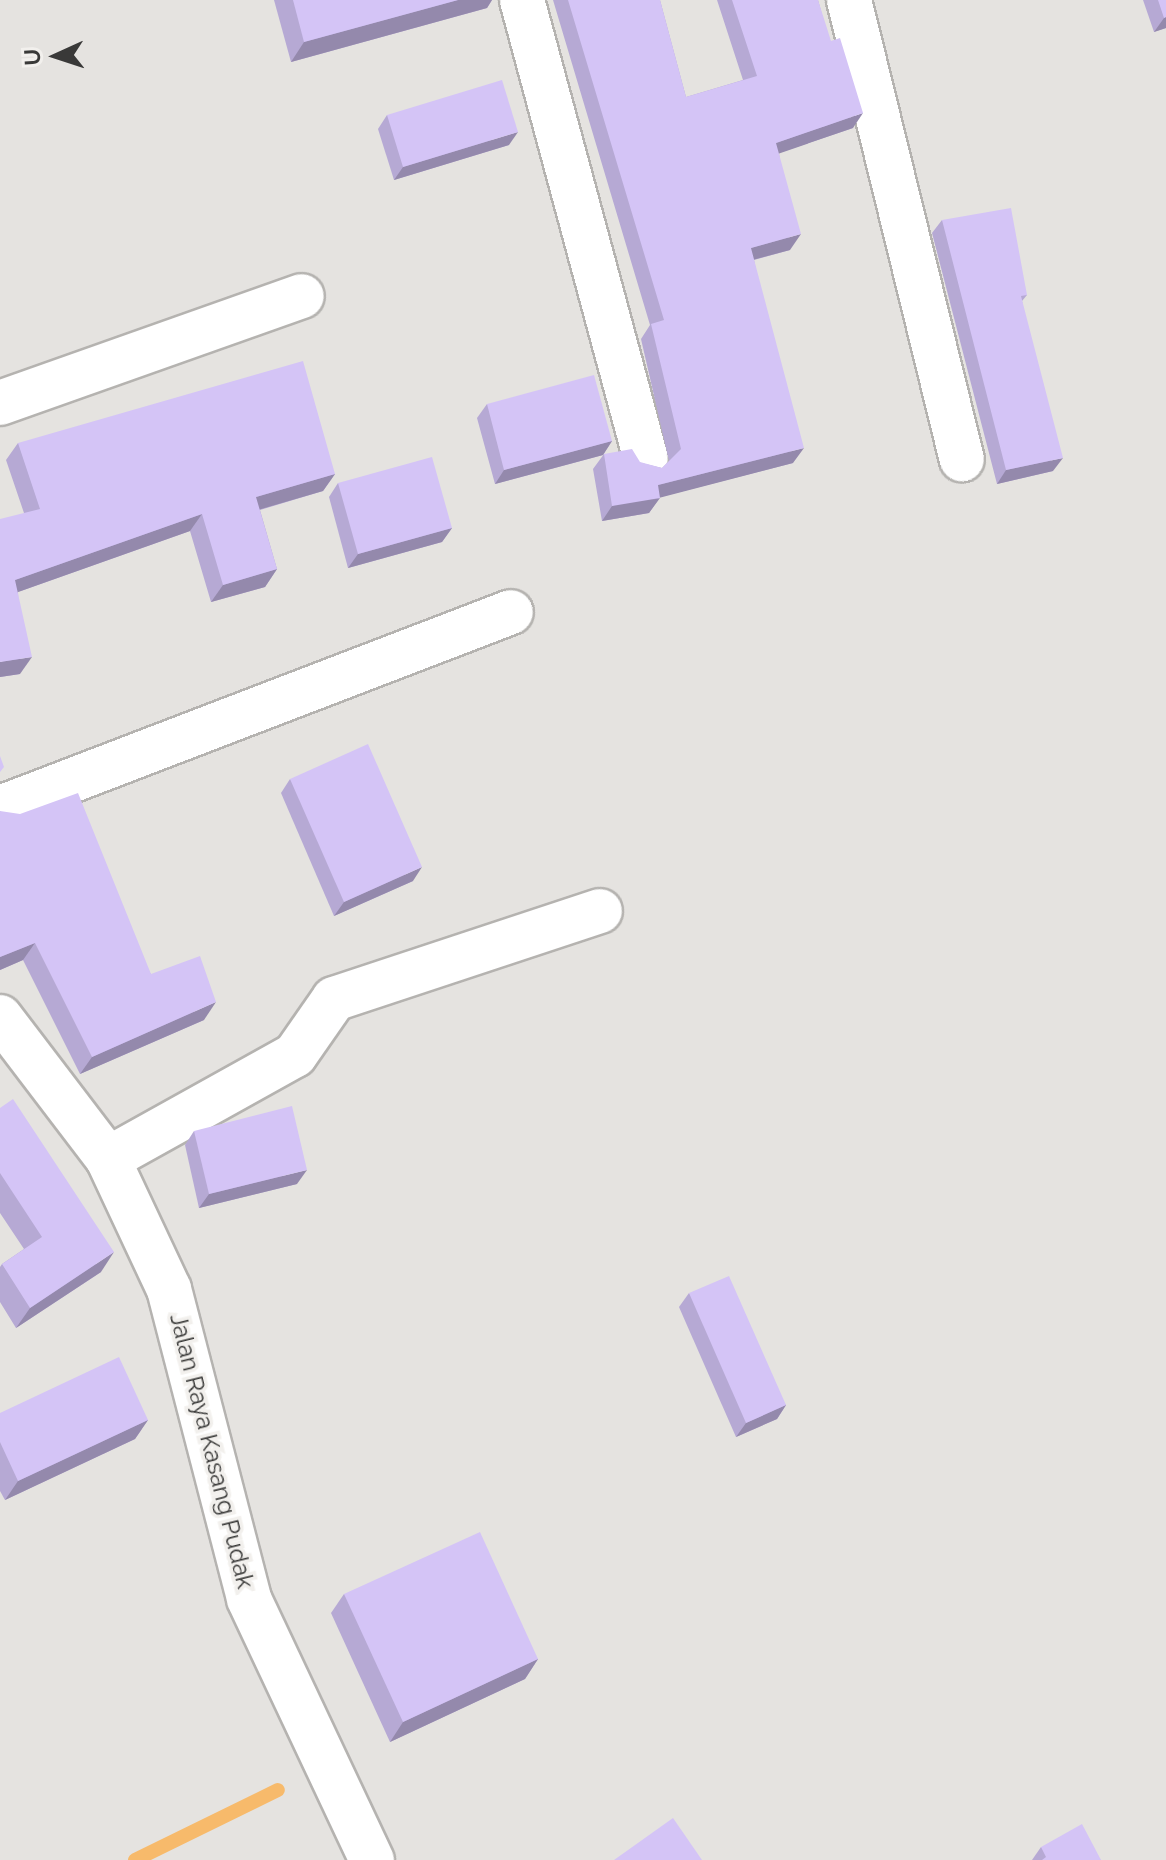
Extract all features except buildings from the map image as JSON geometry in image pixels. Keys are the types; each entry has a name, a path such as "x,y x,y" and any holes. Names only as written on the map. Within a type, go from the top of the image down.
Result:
{"street":[{"path":"522,0 646,459"},
{"path":"849,0 962,459"},
{"path":"0,403 302,296"},
{"path":"0,808 511,612"},
{"path":"108,1159 295,1055 334,999 600,911"},
{"name":"Jalan Raya Kasang Pudak","path":"0,1017 108,1159 189,1346 249,1599 372,1860"}],"waterway":[{"path":"135,1860 278,1790"}]}
